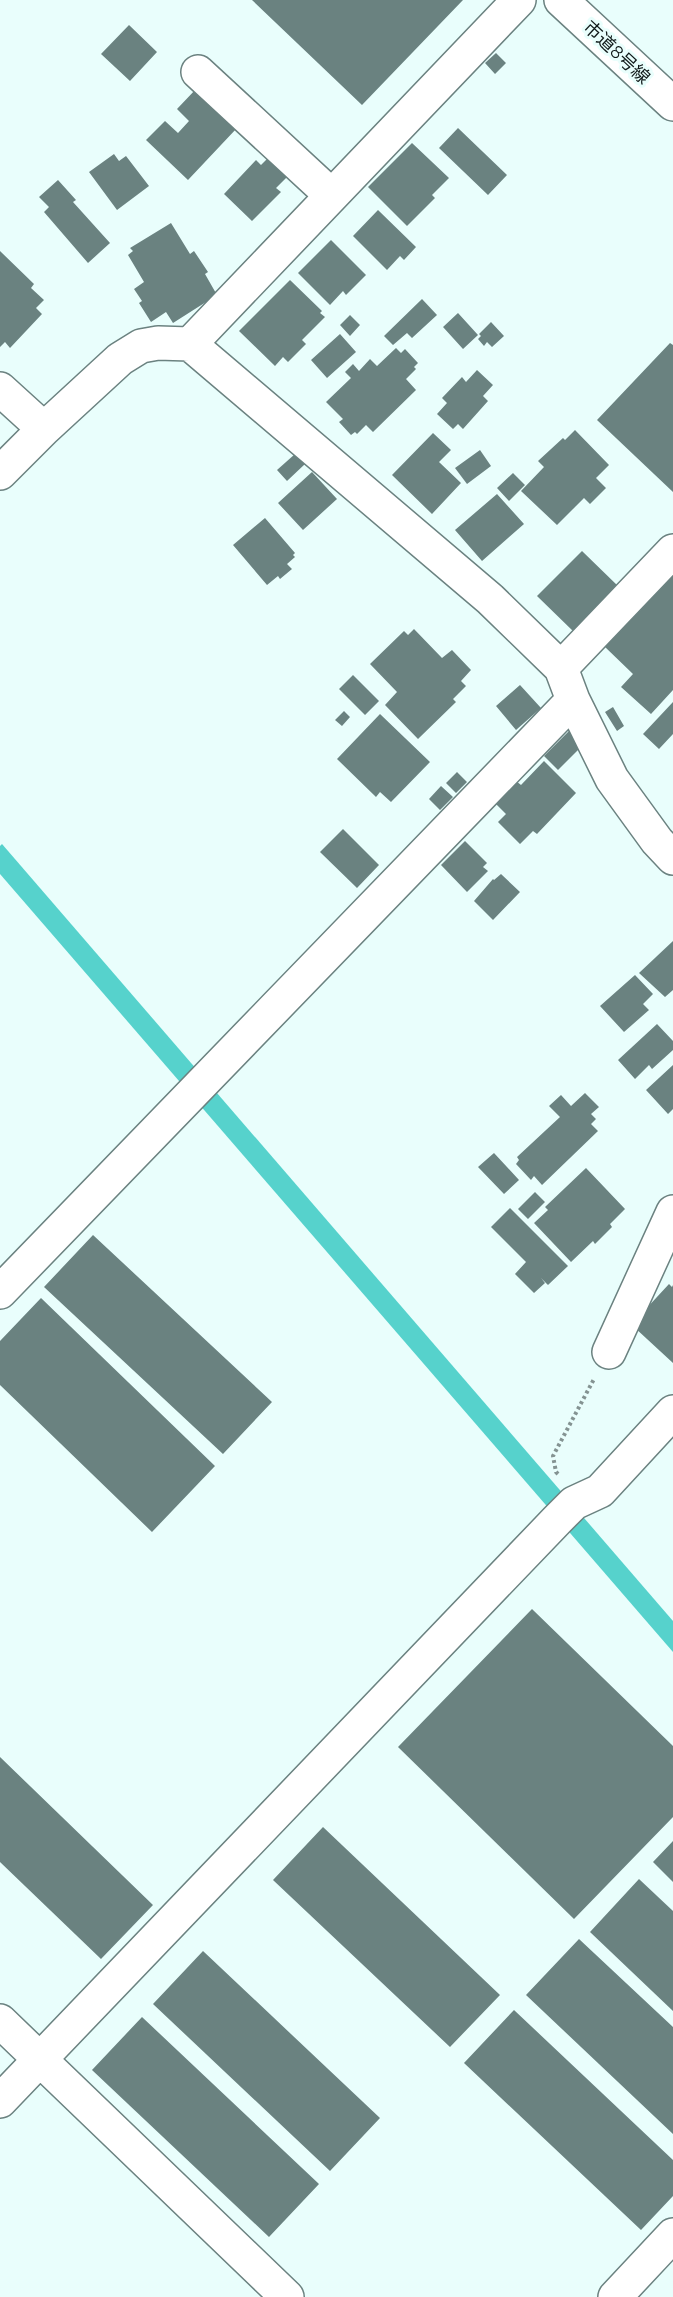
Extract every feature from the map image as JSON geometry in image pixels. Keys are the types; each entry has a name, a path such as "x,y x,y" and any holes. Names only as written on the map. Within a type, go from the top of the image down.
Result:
{"street":[{"path":"190,344 519,0"},
{"name":"市道8号線","path":"561,0 673,104"},
{"path":"198,72 331,195"},
{"path":"0,473 120,359 141,346 158,343 190,344 490,599 561,668 573,700 612,778 657,841 673,858"},
{"path":"0,389 44,429"},
{"path":"561,668 673,551"},
{"path":"0,1292 573,700"},
{"path":"609,1352 673,1212"},
{"path":"0,2102 571,1507 600,1491 673,1412"},
{"path":"0,2021 287,2297"},
{"path":"615,2297 673,2235"}],"path":[{"path":"571,1507 556,1472 553,1456 609,1352"}],"water":[{"path":"2,844 673,1621 673,1652 0,874 0,846"}],"building":[{"path":"252,0 463,0 362,105"},
{"path":"129,25 157,52 130,81 101,54"},
{"path":"496,53 506,63 495,74 485,63"},
{"path":"196,89 237,128 188,180 146,140 165,121 178,133 189,121 177,109"},
{"path":"458,128 507,175 488,195 439,148"},
{"path":"412,143 449,178 432,195 435,198 407,226 368,187"},
{"path":"114,154 119,161 126,156 149,186 117,210 89,172"},
{"path":"269,157 288,176 276,188 281,192 252,221 224,194 256,160 261,165"},
{"path":"58,180 76,200 73,202 110,243 88,263 44,212 49,207 39,197"},
{"path":"378,210 416,247 404,260 400,256 387,270 353,236"},
{"path":"171,223 190,254 194,251 208,272 205,274 217,295 173,323 166,312 151,322 139,303 142,301 134,289 144,282 128,255 133,251 130,248"},
{"path":"331,240 366,275 346,295 343,291 330,305 298,273"},
{"path":"0,251 34,284 31,288 44,300 36,308 42,314 10,348 5,342 0,347"},
{"path":"290,280 322,311 320,313 325,317 302,340 306,344 288,362 283,357 275,366 239,331"},
{"path":"422,299 437,315 412,338 407,333 393,345 384,336"},
{"path":"458,313 478,335 463,349 443,327"},
{"path":"350,315 360,325 350,336 340,325"},
{"path":"491,322 504,336 492,347 487,342 484,346 478,339 481,336 479,334"},
{"path":"340,334 356,352 327,378 311,360"},
{"path":"670,343 673,345 673,492 597,420"},
{"path":"396,348 401,353 405,349 418,363 414,367 416,369 406,379 416,390 373,432 366,425 357,434 355,432 351,435 339,422 343,419 326,402 351,378 345,372 353,364 359,371 370,359 377,366"},
{"path":"477,370 493,385 483,396 488,401 463,429 458,424 453,429 437,414 447,403 442,398 462,377 466,382"},
{"path":"575,430 609,465 596,478 606,488 590,504 584,498 557,525 521,491 544,467 538,461"},
{"path":"433,433 451,450 439,462 461,483 432,514 392,475"},
{"path":"480,450 491,466 467,484 455,468"},
{"path":"295,454 305,464 287,481 277,470"},
{"path":"312,472 337,499 303,530 278,503"},
{"path":"513,473 525,485 509,501 497,488"},
{"path":"497,494 524,524 482,561 455,530"},
{"path":"265,518 295,553 293,555 295,557 287,564 292,569 280,579 278,576 267,585 233,545"},
{"path":"582,551 619,587 575,633 537,596"},
{"path":"673,576 673,690 651,714 621,687 633,674 605,647"},
{"path":"414,629 442,658 452,650 471,670 461,681 466,686 453,699 456,702 418,739 385,705 397,692 370,664 404,631 408,635"},
{"path":"353,675 379,701 365,715 339,689"},
{"path":"520,685 541,708 516,730 496,706"},
{"path":"673,702 673,734 659,749 643,734"},
{"path":"613,707 624,726 617,731 605,712"},
{"path":"344,711 350,717 342,726 335,720"},
{"path":"380,714 430,762 391,802 380,792 376,797 337,759"},
{"path":"569,731 583,745 558,770 544,756"},
{"path":"544,761 576,793 537,834 533,831 520,844 498,822 506,814 495,803 516,781 521,785"},
{"path":"457,772 467,782 456,793 446,783"},
{"path":"441,786 453,797 440,810 429,799"},
{"path":"343,829 379,865 357,888 320,852"},
{"path":"465,841 487,863 483,867 488,871 467,892 441,865"},
{"path":"501,874 520,892 493,920 474,901 493,879"},
{"path":"673,941 673,990 665,997 639,973"},
{"path":"635,975 653,994 643,1004 649,1010 624,1032 600,1006"},
{"path":"657,1024 673,1041 673,1050 652,1069 649,1065 635,1079 618,1060"},
{"path":"673,1065 673,1109 668,1114 646,1090"},
{"path":"585,1093 599,1107 591,1114 596,1119 591,1124 598,1131 542,1185 534,1176 531,1180 516,1164 519,1160 517,1157 560,1117 549,1106 561,1095 571,1106"},
{"path":"494,1153 519,1180 504,1194 478,1167"},
{"path":"586,1168 625,1209 610,1224 612,1227 595,1244 593,1241 571,1262 534,1223 548,1210 545,1207"},
{"path":"535,1192 545,1202 528,1219 518,1209"},
{"path":"510,1208 568,1266 548,1285 541,1278 545,1283 534,1293 515,1274 526,1262 491,1227"},
{"path":"93,1235 272,1402 223,1454 44,1287"},
{"path":"669,1284 672,1287 673,1285 673,1363 634,1327 646,1313 644,1311"},
{"path":"41,1298 215,1466 152,1532 0,1385 0,1341"},
{"path":"532,1609 673,1746 673,1817 574,1919 398,1747"},
{"path":"0,1757 153,1905 101,1959 0,1862"},
{"path":"323,1827 500,1995 450,2047 273,1880"},
{"path":"673,1841 673,1882 653,1862"},
{"path":"639,1879 673,1911 673,2011 590,1932"},
{"path":"579,1939 673,2027 673,2134 526,1995"},
{"path":"203,1951 380,2118 330,2171 153,2004"},
{"path":"514,2010 673,2160 673,2196 641,2230 464,2063"},
{"path":"142,2017 319,2184 269,2237 92,2070"}]}
